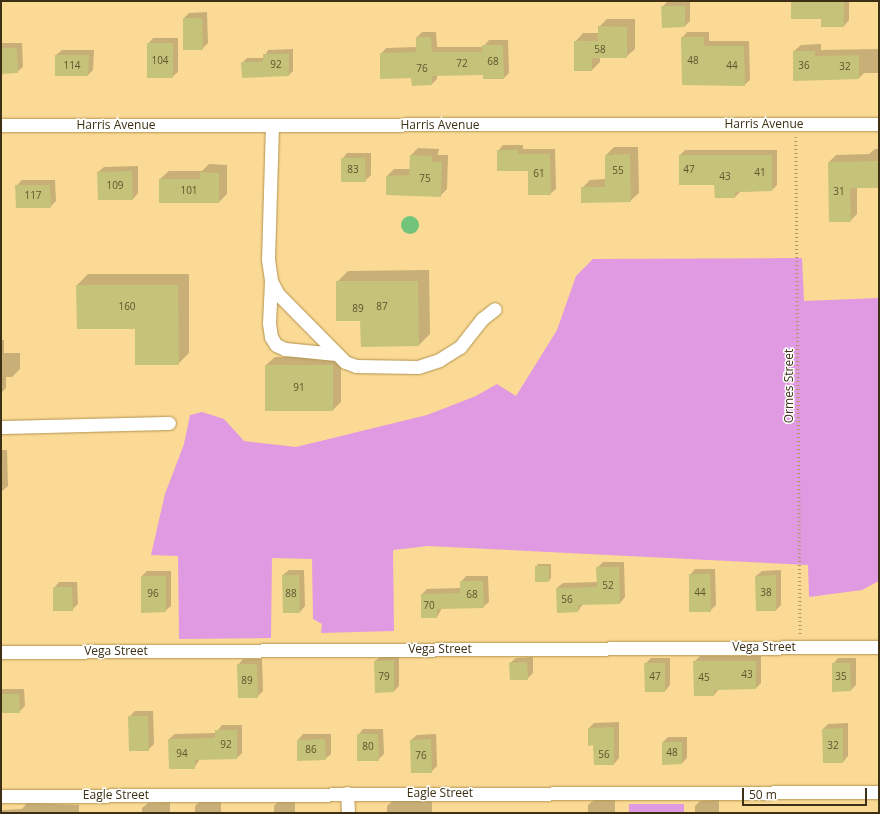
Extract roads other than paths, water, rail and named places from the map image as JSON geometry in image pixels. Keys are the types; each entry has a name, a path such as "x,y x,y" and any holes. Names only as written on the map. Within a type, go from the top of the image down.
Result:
{"street":[{"name":"Harris Avenue","path":"1,125 879,124"},
{"path":"272,125 268,259 271,281 269,323 271,337 276,345 285,349 336,354"},
{"path":"271,281 278,294 336,354 345,362 356,366 418,367 439,360 460,347 482,319 495,309"},
{"path":"1,427 169,423"},
{"name":"Vega Street","path":"1,652 879,647"},
{"name":"Eagle Street","path":"1,796 348,793 879,792"},
{"path":"348,793 348,813"}]}
